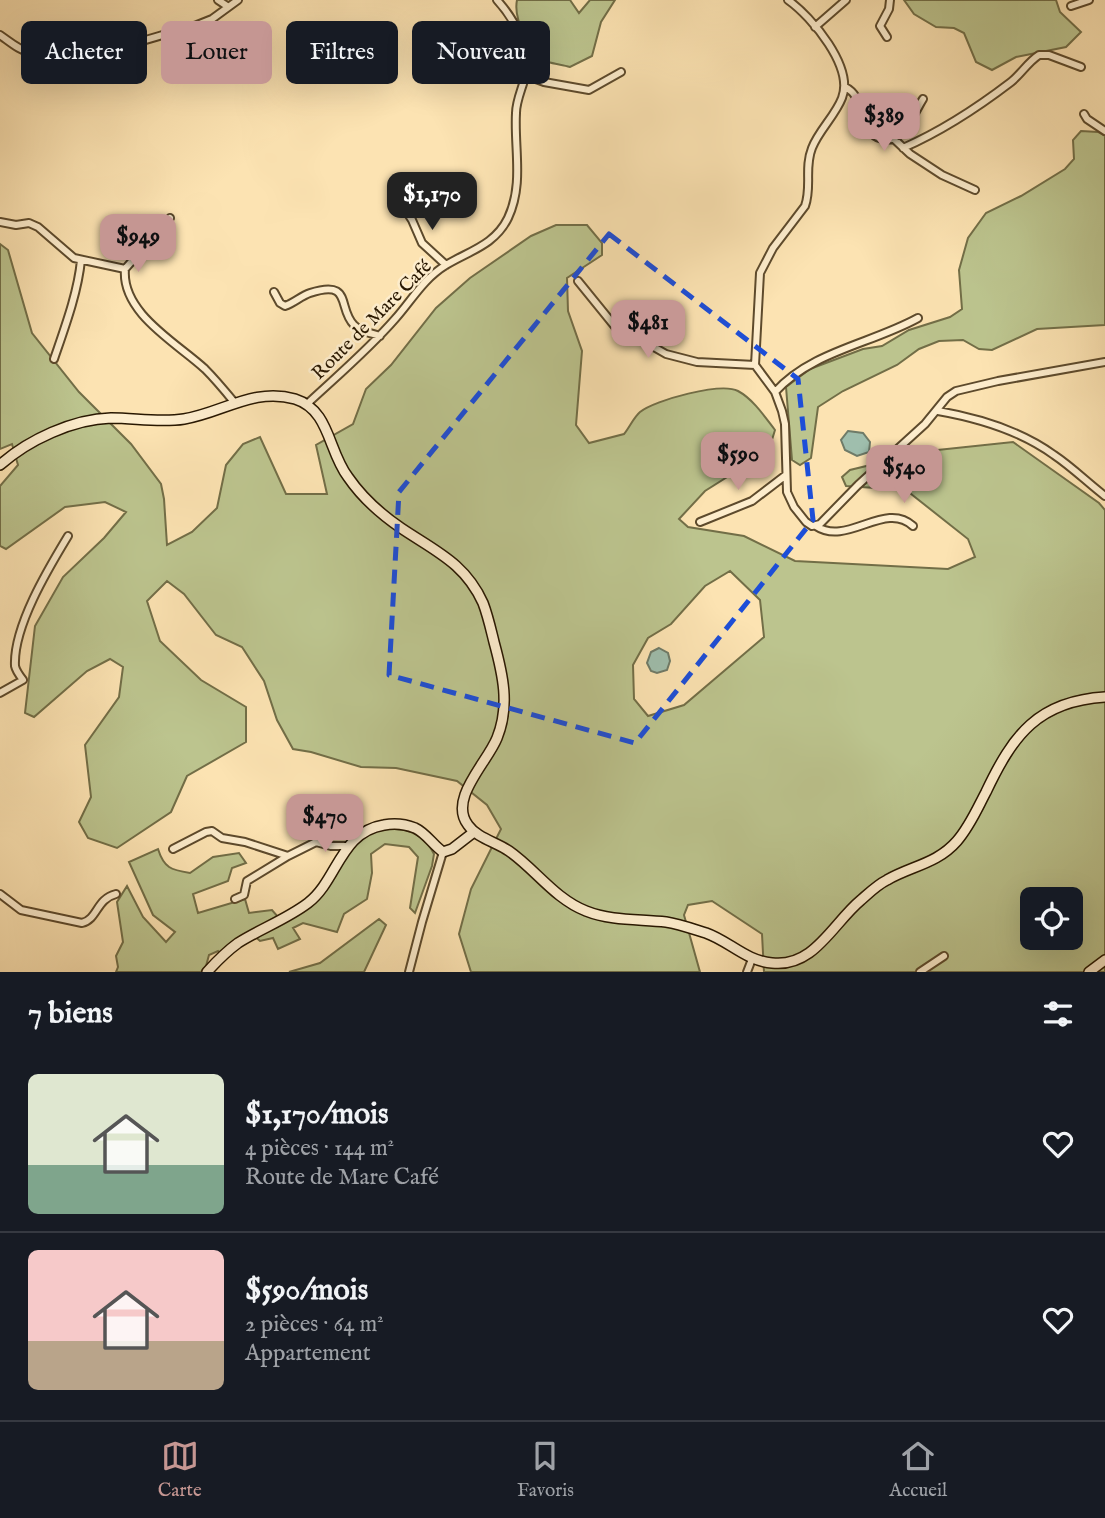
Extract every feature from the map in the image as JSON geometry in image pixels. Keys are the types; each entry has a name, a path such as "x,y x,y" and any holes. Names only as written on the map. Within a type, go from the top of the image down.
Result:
{"main road":[{"path":"0,465 12,454 56,431 110,418 183,420 257,396 292,398 307,404 320,416 348,478 384,515 455,563 473,583 485,607 502,672 505,699 499,733 492,750 461,802 463,818 474,832 510,852 557,893 588,912 606,917 669,923 697,930 715,936 752,959 779,964 803,957 827,936 852,907 876,887 943,855 972,820 1007,751 1027,727 1048,710 1067,703 1105,697"},
{"path":"207,972 236,945 309,903 348,846 370,829 401,824 418,829 443,852 452,849 474,832"},
{"path":"1089,972 1105,960"}],"street":[{"path":"218,0 227,6"},
{"path":"0,35 16,47 32,54 52,57 98,52 197,25 212,19 238,0"},
{"name":"Route de Mare Café","path":"497,0 511,21"},
{"path":"788,0 815,27 837,58 844,75 845,88 808,159 808,199 805,206 774,248 760,273 755,365 775,393 785,424 787,492 794,507 806,522 832,532 891,517 903,519 914,526"},
{"path":"815,27 846,0"},
{"path":"887,37 880,26 889,9 890,0"},
{"path":"1071,6 1089,0"},
{"path":"903,148 941,131 1019,75 1039,55 1049,55 1081,67"},
{"path":"550,83 589,90 621,72"},
{"name":"Route de Mare Café","path":"307,404 380,336 423,283 446,265 496,236 508,219 517,192 516,111 523,84"},
{"path":"845,88 856,95 872,133 879,139 894,139 902,132 923,99"},
{"path":"1084,114 1105,131"},
{"path":"894,139 950,179 975,190"},
{"path":"407,194 400,196 399,200 422,243 446,265"},
{"path":"170,218 125,269 124,282 140,310 165,337 205,369 234,402"},
{"path":"0,222 16,225 29,223 38,227 74,258 125,269"},
{"path":"54,359 78,286 81,260"},
{"path":"578,281 617,329 633,339 646,342 666,354 697,362 755,365"},
{"path":"274,292 285,306 309,293 336,291 343,296 350,320 356,328 380,336"},
{"path":"775,393 787,379 804,368 831,354 899,329 918,318"},
{"path":"816,526 830,516 858,485 956,391 1105,362"},
{"path":"938,411 965,416 1024,436 1055,456 1105,496"},
{"path":"700,522 752,500 786,475"},
{"path":"0,693 23,680 15,669 18,641 37,593 68,536"},
{"path":"173,849 212,831 222,838 245,842 288,856"},
{"path":"235,899 244,895 247,881 316,842 331,846 348,846"},
{"path":"410,972 443,852"},
{"path":"0,894 21,910 82,923 90,920 103,900 116,894"},
{"path":"920,972 944,956"},
{"path":"747,972 752,959"}],"highlighted area":[{"path":"609,234 798,379 813,520 635,743 389,675 399,492"}],"green space":[{"path":"517,0 570,0 579,13 590,0 615,0 601,22 592,56 570,67 550,62 550,21 519,21"},
{"path":"904,0 1056,0 1060,12 1081,32 1066,47 1016,57 992,70 976,62 964,33 954,28 936,27 914,14"},
{"path":"1081,131 1098,132 1105,136 1105,325 1037,329 992,350 979,349 963,340 939,341 919,349 897,365 843,391 818,407 811,458 800,465 792,460 786,387 810,369 863,349 882,346 909,330 950,317 962,309 959,270 968,238 986,213 1021,196 1065,169 1074,159 1073,140"},
{"path":"556,225 587,225 602,243 602,255 567,278 568,311 582,351 576,425 589,443 624,434 640,412 648,407 688,394 730,389 743,394 758,409 775,430 771,443 747,456 735,472 705,491 679,519 688,527 744,536 795,561 948,569 975,557 968,539 906,490 846,486 842,477 850,470 928,451 1013,442 1099,503 1105,510 1105,972 764,972 762,934 712,901 688,905 684,915 700,972 471,972 459,934 471,889 501,829 487,805 457,781 396,768 361,767 293,749 277,720 264,681 242,647 216,635 184,594 167,581 147,601 160,641 201,680 246,707 246,742 187,776 171,812 117,848 88,838 79,822 91,797 85,745 119,697 123,667 110,659 87,671 34,717 25,713 35,626 63,577 104,538 126,512 105,502 65,507 6,549 0,546 0,486 18,465 12,444 0,449 0,244 8,250 32,333 79,392 131,444 161,484 167,545 192,532 217,508 226,465 243,444 260,437 286,494 327,494 316,445 353,424 366,389 391,365 436,308 470,278 531,236","holes":["730,571 760,600 764,637 684,705 648,716 634,699 633,665 648,638 671,624 705,586"]},
{"path":"393,827 417,835 434,854 415,913 410,908 418,857 409,847 385,844 371,854 372,873 367,899 344,914 337,932 303,923 293,928 300,939 278,949 273,938 260,941 251,933 220,954 218,951 209,955 201,972 116,972 116,956 123,942 117,902 127,886 143,917 166,942 175,932 153,915 129,862 158,849 169,867 190,873 213,857 239,853 246,863 232,868 228,881 193,894 198,913 245,899 249,913 272,910 278,917 290,917 333,875 363,835"},
{"path":"379,919 386,925 364,972 289,972 320,963"}],"shaded area":[{"path":"848,431 863,433 870,442 869,452 857,456 845,450 841,440"},
{"path":"659,648 668,653 670,661 667,670 657,673 651,671 647,663 651,652"}]}
